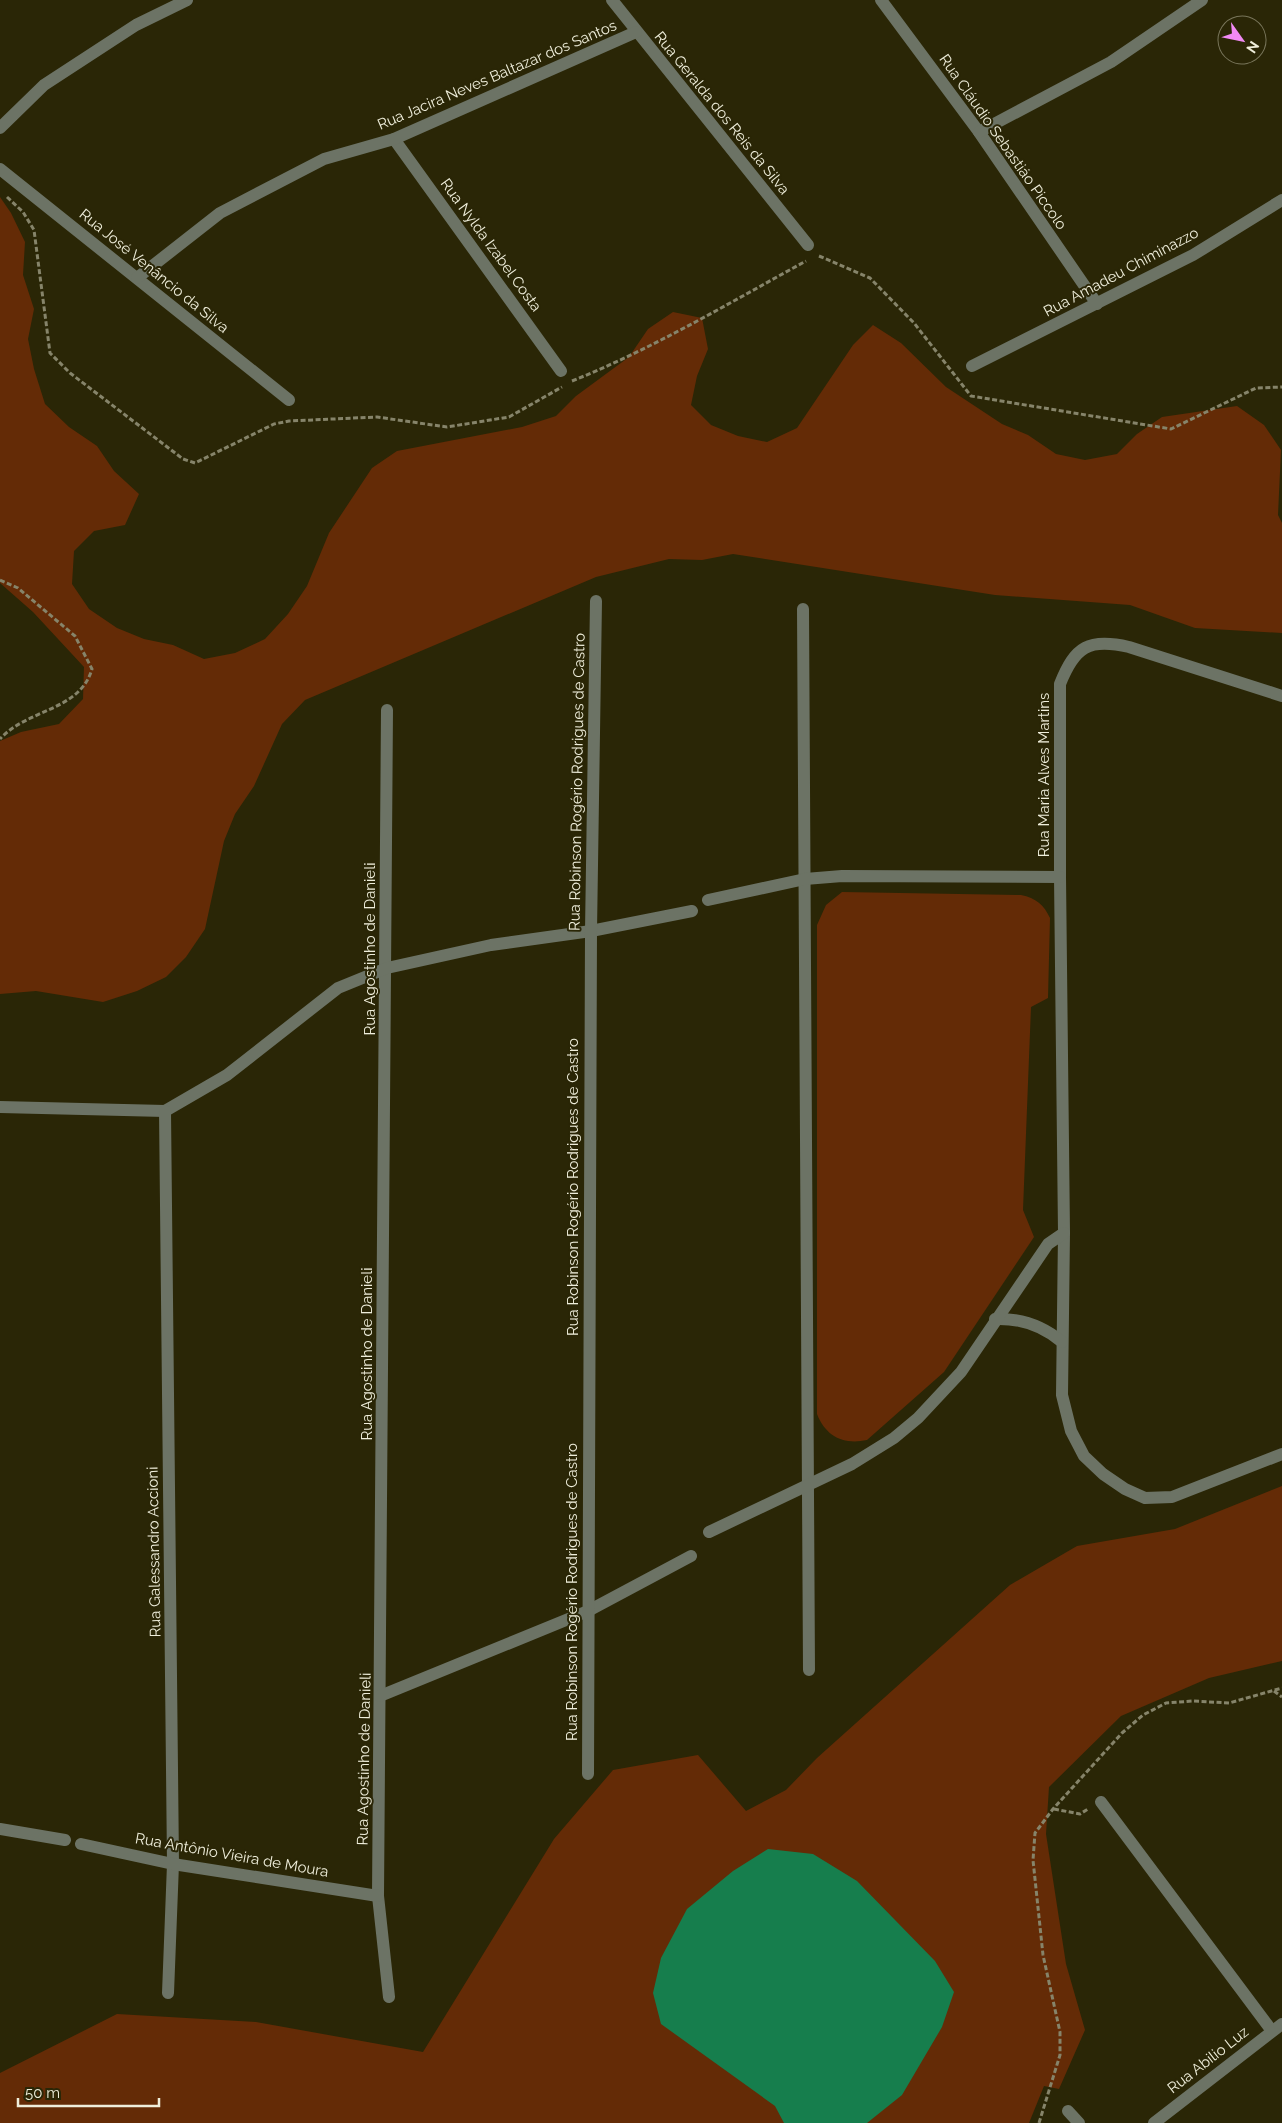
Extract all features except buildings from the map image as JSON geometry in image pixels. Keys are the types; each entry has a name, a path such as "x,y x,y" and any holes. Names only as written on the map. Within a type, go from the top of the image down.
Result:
{"street":[{"path":"0,128 44,85 136,25 187,0"},
{"name":"Rua Geralda dos Reis da Silva","path":"612,0 808,245"},
{"name":"Rua Cláudio Sebastiáo Piccolo","path":"881,0 979,132 1097,304"},
{"path":"979,132 1111,62 1184,6 1202,0"},
{"name":"Rua Jacira Neves Baltazar dos Santos","path":"137,278 220,213 324,159 394,139 636,32"},
{"name":"Rua Nylda Izabel Costa","path":"394,139 561,371"},
{"name":"Rua José Venâncio da Silva","path":"0,169 289,400"},
{"name":"Rua Amadeu Chiminazzo","path":"972,366 1193,254 1282,200"},
{"name":"Rua Robinson Rogério Rodrigues de Castro","path":"588,1774 591,930 596,601"},
{"path":"803,609 809,1670"},
{"name":"Rua Maria Alves Martins","path":"1282,696 1129,647 1106,642 1084,647 1068,663 1060,684 1064,1233 1062,1395 1071,1431 1084,1456 1103,1474 1125,1489 1145,1498 1172,1497 1282,1454"},
{"name":"Rua Agostinho de Danieli","path":"387,710 387,968 378,1896 389,1997"},
{"path":"708,900 806,879 842,876 1060,877"},
{"path":"0,1107 165,1111 226,1074 338,988 387,968 491,945 591,930 692,910"},
{"name":"Rua Galessandro Accioni","path":"165,1111 173,1864 168,1993"},
{"path":"709,1532 874,1452 918,1418 961,1372 995,1319 1048,1244 1064,1233"},
{"path":"995,1319 1029,1322 1052,1333 1062,1342"},
{"path":"380,1696 588,1611 691,1556"},
{"path":"1101,1802 1277,2028"},
{"path":"0,1829 65,1840"},
{"name":"Rua Antônio Vieira de Moura","path":"81,1844 173,1864 378,1896"},
{"name":"Rua Abilio Luz","path":"1154,2123 1277,2028"},
{"path":"1068,2111 1079,2123"}],"path":[{"path":"6,196 23,212 34,230 50,353 70,373 183,459 195,463 274,424 289,421 378,417 447,427 509,417 569,383 613,365 670,337 806,261 812,253 870,278 914,323 971,396 1171,429 1256,388 1282,386"},
{"path":"0,580 18,588 75,636 92,669 88,680 74,697 27,719 0,739"},
{"path":"1039,2123 1060,2055 1060,2032 1043,1955 1033,1860 1035,1833 1053,1809 1122,1733 1143,1715 1166,1703 1193,1701 1229,1703 1282,1688"},
{"path":"1274,1691 1282,1697"},
{"path":"1053,1809 1080,1814 1101,1802"}],"shaded area":[{"path":"0,197 11,213 25,242 23,275 34,309 28,339 34,369 45,404 69,427 97,446 114,471 139,494 125,525 94,531 74,551 72,584 89,609 117,628 144,639 173,645 204,659 235,653 265,639 288,614 307,586 329,533 372,468 397,451 522,427 556,416 576,396 629,357 648,329 673,312 702,318 708,349 697,376 691,405 711,425 738,436 767,442 797,428 853,345 873,325 901,343 946,387 1002,424 1028,435 1056,454 1085,460 1117,454 1137,434 1162,417 1237,406 1264,425 1281,450 1278,515 1282,523 1282,633 1195,628 1130,605 995,595 733,554 702,560 669,559 596,577 305,700 282,724 254,786 235,814 224,841 205,929 186,957 166,977 137,991 103,1002 36,991 0,994 0,741 21,732 59,724 83,699 84,667 33,612 0,583"},
{"path":"842,892 1021,895 1039,903 1050,918 1048,998 1031,1007 1023,1210 1034,1237 944,1372 867,1440 859,1441 837,1438 825,1428 817,1414 817,925 826,905"},
{"path":"1282,1486 1282,1661 1209,1678 1121,1716 1049,1787 1046,1834 1066,1964 1085,2030 1059,2089 1044,2086 1029,2123 0,2123 0,2073 117,2014 256,2022 423,2052 554,1839 613,1770 698,1755 746,1811 786,1790 817,1758 1010,1585 1077,1546 1175,1529"},
{"path":"768,1849 813,1854 857,1881 935,1961 954,1992 942,2027 902,2095 867,2123 784,2123 775,2106 661,2024 653,1993 661,1958 687,1909 733,1871"}]}
